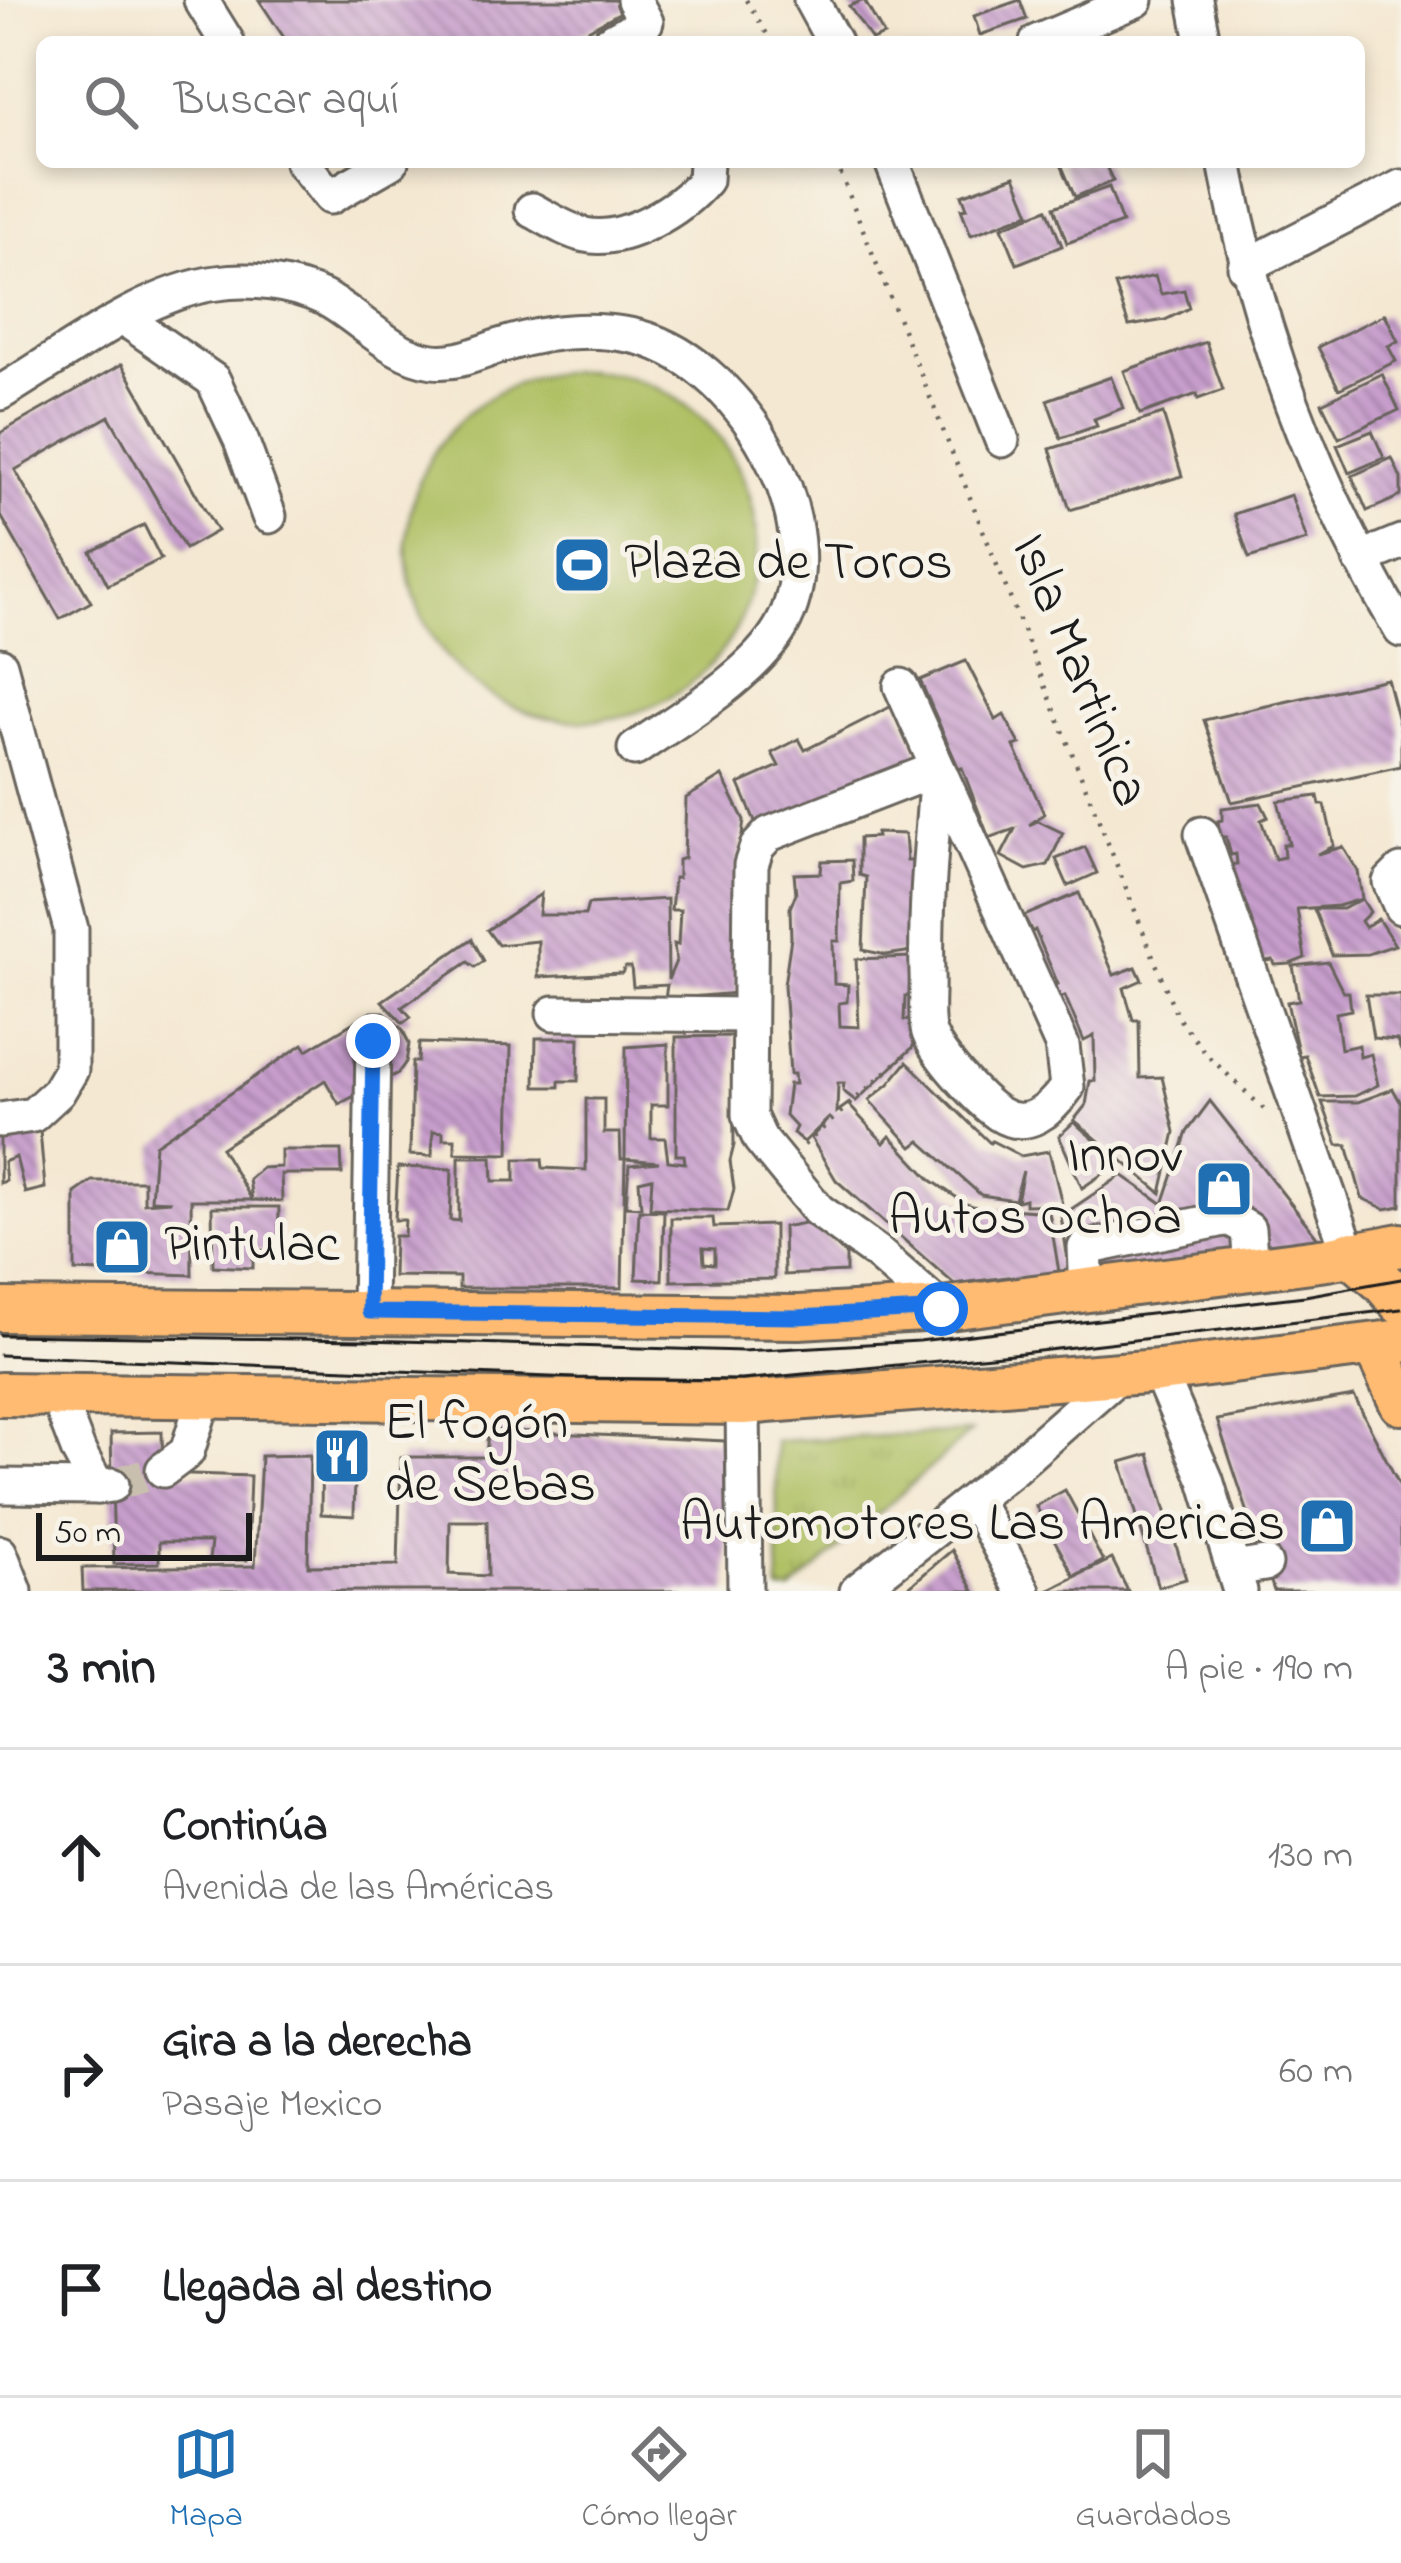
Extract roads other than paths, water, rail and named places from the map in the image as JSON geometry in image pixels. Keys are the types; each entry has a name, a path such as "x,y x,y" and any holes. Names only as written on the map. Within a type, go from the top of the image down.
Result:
{"main road":[{"path":"0,1310 775,1317 864,1313 941,1309 1401,1245"},
{"path":"1349,1253 1401,1303"},
{"path":"0,1394 743,1403 1140,1372 1388,1344 1401,1403"}],"street":[{"path":"201,0 223,36"},
{"path":"620,36 646,22 634,0"},
{"path":"812,0 831,36"},
{"path":"1051,36 1136,0"},
{"path":"1195,0 1202,36"},
{"path":"307,168 330,197 381,168"},
{"path":"532,210 590,237 609,235 666,216 705,180 706,168"},
{"path":"894,168 1002,440"},
{"path":"1226,168 1246,267 1291,407 1360,559 1401,629"},
{"path":"1246,267 1401,187"},
{"path":"0,393 149,304 214,283 262,281 324,298 381,339 430,361 466,359 505,344 569,330 629,335 667,346 718,381 754,424 784,490 800,560 782,626 753,661 635,749"},
{"path":"124,319 213,380 268,516"},
{"path":"1360,559 1401,542"},
{"path":"0,665 12,751 71,928 71,1070 58,1092 33,1115 0,1120"},
{"path":"902,686 1062,1046 1067,1087 1042,1114 1012,1121 987,1105 928,1032 926,909 937,769"},
{"path":"937,769 769,834 757,847 751,865 749,1115 760,1139 818,1210 876,1252 941,1309"},
{"path":"1202,834 1349,1253"},
{"path":"1401,871 1390,882 1401,907"},
{"path":"554,1013 749,1015"},
{"path":"369,1312 373,1041"},
{"path":"864,1313 881,1282 876,1252"},
{"path":"857,1591 1140,1372 1205,1480 1246,1575"},
{"path":"0,1486 105,1486 73,1438 57,1395"},
{"path":"163,1470 187,1453 204,1397"},
{"path":"743,1403 745,1591"},
{"path":"974,1498 1023,1591"},
{"path":"0,1553 15,1591"}],"tunnel":[{"path":"112,1485 163,1470"}],"tram line":[{"path":"0,1335 743,1351 919,1341 1305,1296 1401,1279"},
{"path":"0,1355 575,1378 742,1380 1401,1309"}],"place":[{"name":"Plaza de Toros","path":"582,565"},
{"name":"Innov Autos Ochoa","path":"1224,1189"},
{"name":"Pintulac","path":"122,1247"},
{"name":"El fogón de Sebas","path":"342,1456"},
{"name":"Automotores Las Americas","path":"1327,1526"}]}
